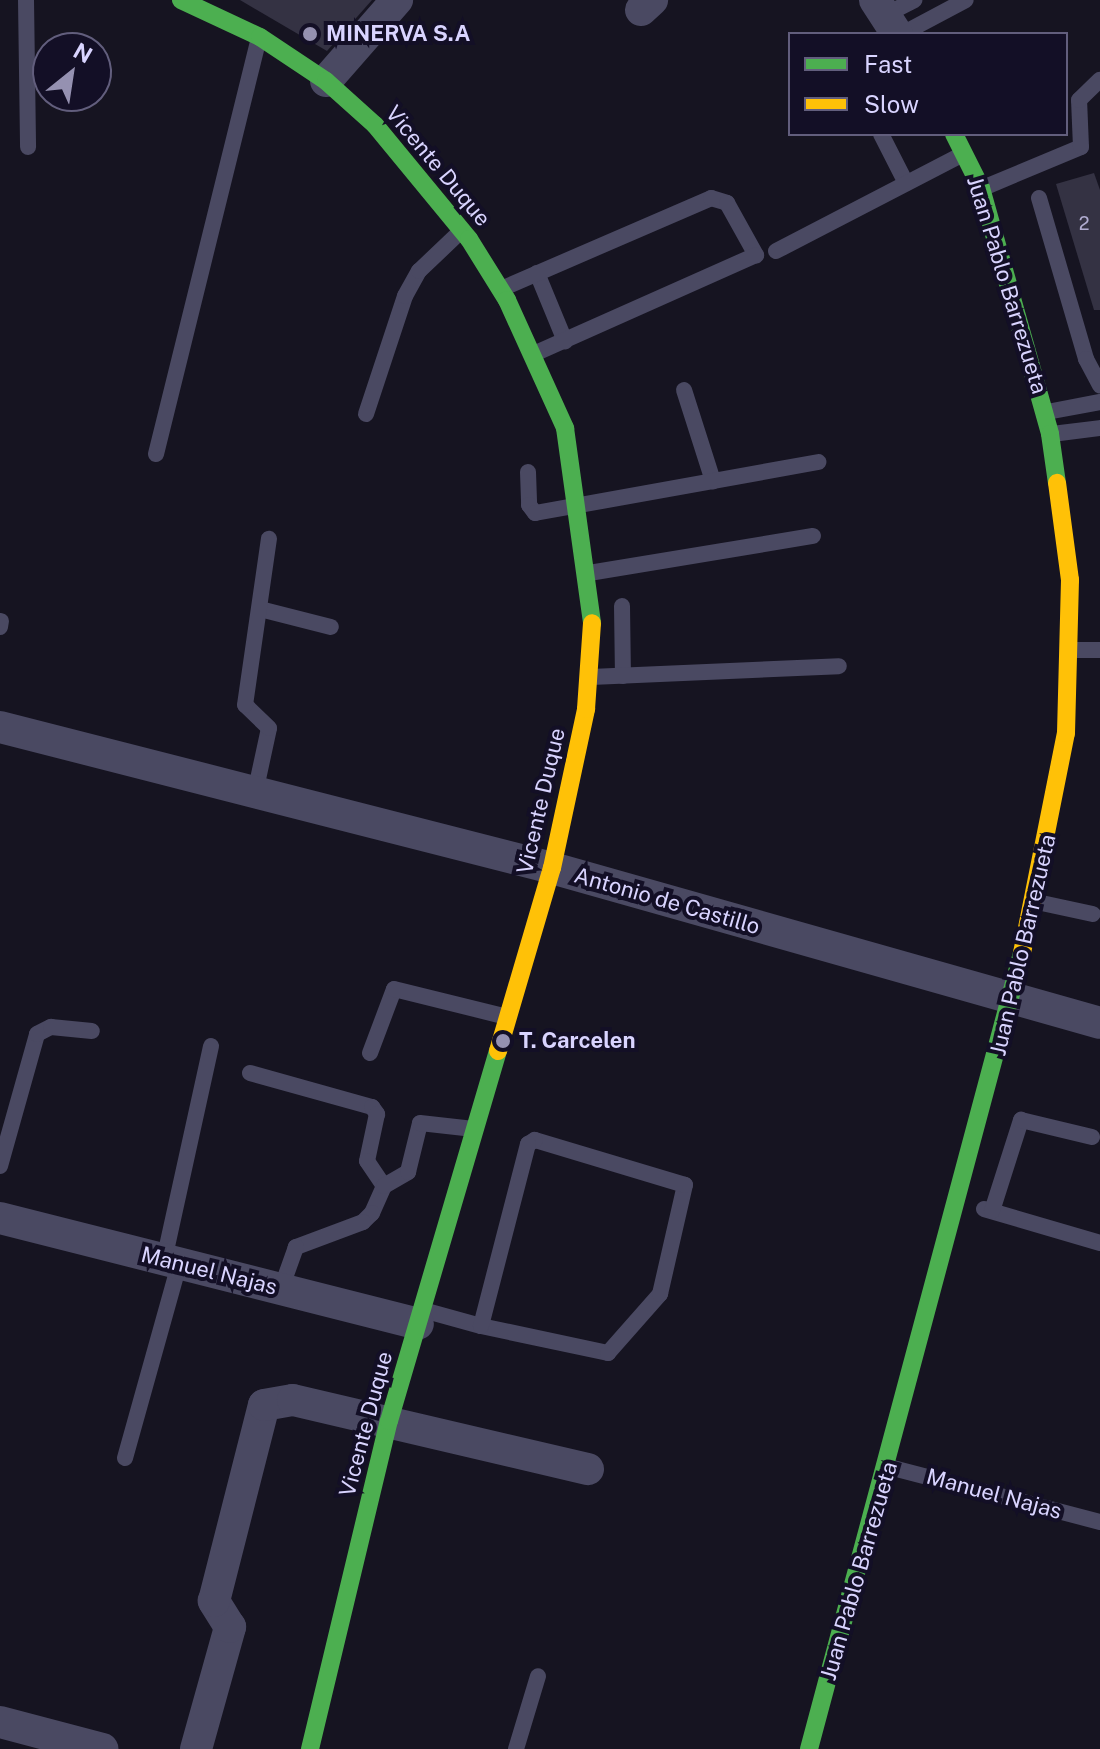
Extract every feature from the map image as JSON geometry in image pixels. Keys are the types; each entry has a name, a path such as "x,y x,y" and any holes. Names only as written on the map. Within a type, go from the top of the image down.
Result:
{"street":[{"name":"Vicente Duque","path":"181,0 260,37 326,81 375,125 462,230 500,289 534,354 565,428 581,506 589,573 591,677 552,868 389,1421 310,1749"},
{"path":"326,81 397,0"},
{"name":"Juan Pablo Barrezueta","path":"809,1749 889,1467 1013,999 1037,902 1066,733 1070,650 1068,564 1050,434 981,188 955,136"},
{"name":"Antonio de Castillo","path":"0,727 552,868 1100,1023"},
{"name":"Manuel Najas","path":"0,1218 281,1289 420,1317"},
{"path":"196,1749 230,1627 214,1601 259,1413 284,1399 588,1469"},
{"path":"0,1722 102,1749"}],"lane":[{"path":"26,0 28,147"},
{"path":"890,21 914,0"},
{"path":"890,21 966,0"},
{"path":"156,454 260,37"},
{"path":"981,188 1081,147 1079,100 1100,80"},
{"path":"882,136 906,183"},
{"path":"776,251 965,153"},
{"path":"500,289 711,198 727,203 756,255 534,354"},
{"path":"1039,198 1086,359 1100,385"},
{"path":"366,414 405,296 419,271 462,230"},
{"path":"537,273 565,341"},
{"path":"684,390 713,481"},
{"path":"1046,413 1100,402"},
{"path":"1050,434 1100,428"},
{"path":"528,472 529,505 535,513 818,462"},
{"path":"589,573 813,536"},
{"path":"255,793 269,728 245,705 269,539"},
{"path":"622,606 623,676"},
{"path":"260,609 331,627"},
{"path":"1070,650 1100,650"},
{"path":"591,677 839,666"},
{"path":"1037,902 1093,914"},
{"path":"370,1053 394,989 509,1018"},
{"path":"0,1166 37,1034 51,1027 92,1031"},
{"path":"125,1458 172,1262 211,1046"},
{"path":"250,1073 372,1107 377,1114 367,1161 384,1186"},
{"path":"992,1211 1021,1120 1092,1137"},
{"path":"281,1289 296,1247 363,1222 384,1186 408,1172 420,1123 475,1129"},
{"path":"420,1317 481,1326 608,1353 660,1294 685,1185 535,1140 528,1144 481,1326"},
{"path":"960,1201 1100,1243"},
{"name":"Manuel Najas","path":"889,1467 1100,1522"},
{"path":"516,1749 538,1676"}],"building":[{"path":"240,0 372,0 327,51"},
{"path":"1094,173 1100,190 1100,310 1094,310 1056,184"}],"traffic: fast":[{"path":"181,0 260,37 326,81 375,125 469,239 507,300 565,428 592,623"},
{"path":"955,136 981,188 1050,434 1057,483"},
{"path":"809,1749 1022,953"},
{"path":"310,1749 389,1421 498,1051"}],"traffic: slow":[{"path":"1022,953 1066,733 1070,580 1057,483"},
{"path":"498,1051 552,868 586,709 592,623"}],"place":[{"name":"MINERVA S.A","path":"310,34"},
{"name":"T. Carcelen","path":"503,1041"}]}
